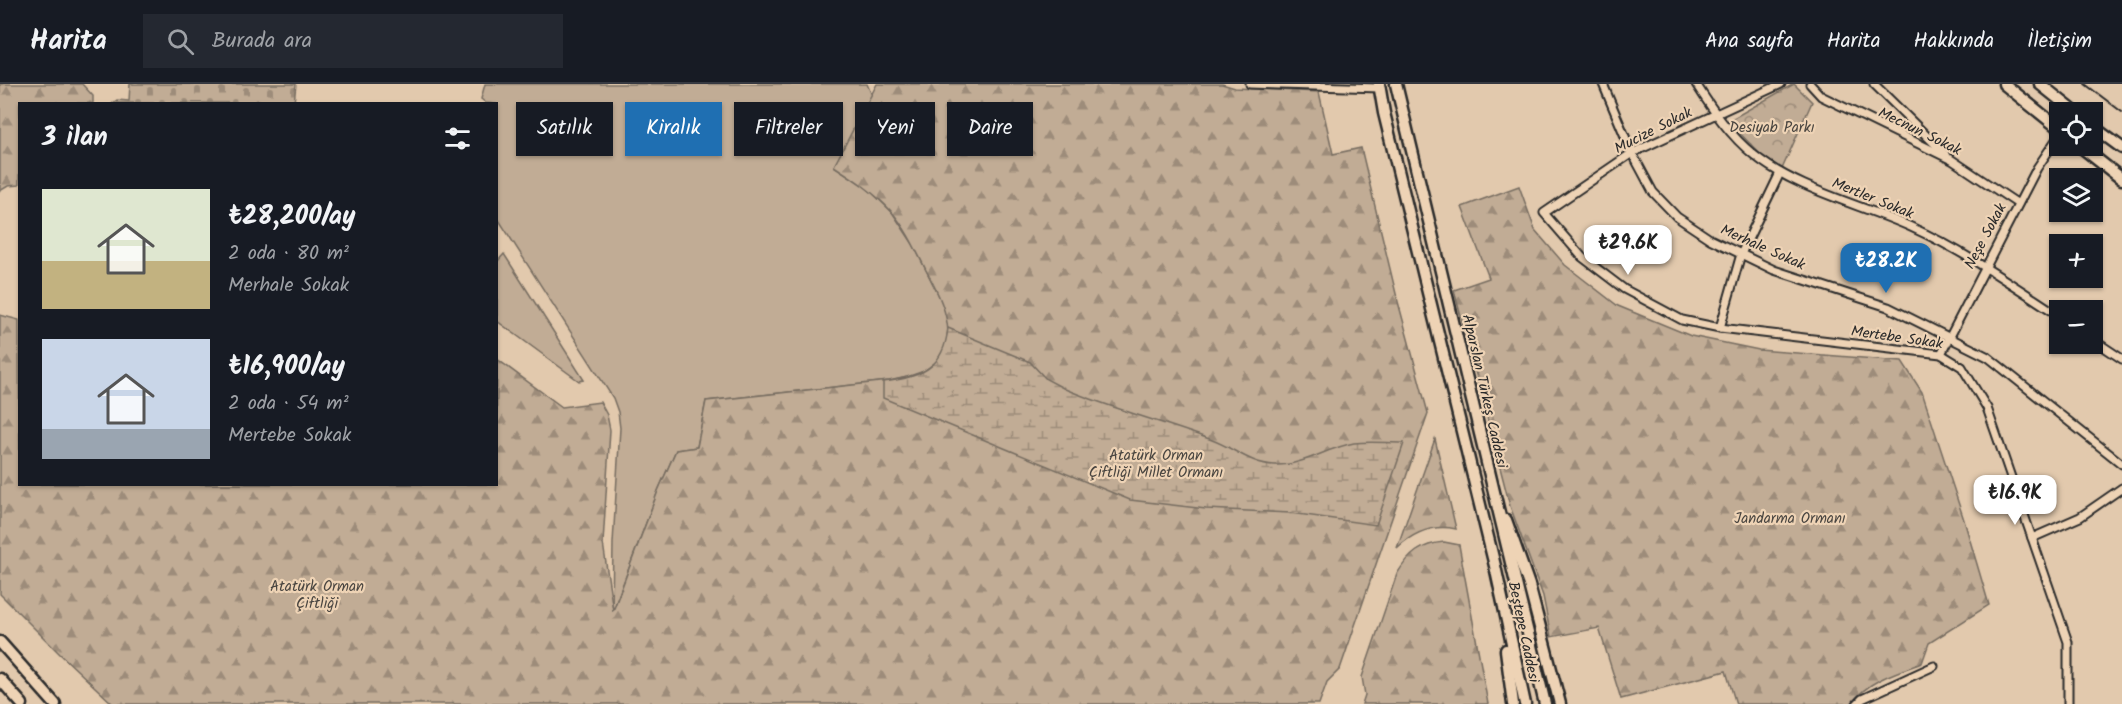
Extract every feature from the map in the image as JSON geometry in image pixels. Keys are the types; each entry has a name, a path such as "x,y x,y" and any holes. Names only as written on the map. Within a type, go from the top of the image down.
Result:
{"main road":[{"name":"Alparslan Türkeş Caddesi","path":"1397,84 1545,704"},
{"path":"2004,84 2049,120"},
{"path":"2040,84 2062,102"},
{"path":"1379,86 1495,566 1513,704"},
{"path":"2103,134 2122,148"},
{"path":"2093,156 2122,179"},
{"path":"1492,484 1529,585 1560,704"},
{"name":"Beştepe Caddesi","path":"1495,566 1525,704"},
{"path":"0,642 55,704"},
{"path":"0,679 22,704"}],"street":[{"path":"1250,84 1379,86"},
{"name":"Merhale Sokak","path":"1604,84 1632,153 1653,192 1677,217 1710,239 1774,270 1888,308 1988,357 2122,464"},
{"name":"Mertler Sokak","path":"1696,84 1715,114 1752,154 1780,172 1912,228 1985,266 2049,309"},
{"name":"Mucize Sokak","path":"1544,213 1632,153 1781,84"},
{"name":"Mecnun Sokak","path":"1810,84 1821,96 1950,159 2018,204"},
{"path":"1874,84 1950,159"},
{"name":"Neşe Sokak","path":"1941,354 1985,266 2037,168 2049,150"},
{"path":"1720,328 1741,254 1780,172"},
{"name":"Mertebe Sokak","path":"1544,213 1582,257 1624,289 1682,320 1720,328 1941,354 1962,367 1987,408 2068,642 2068,704"},
{"path":"2103,346 2122,359"},
{"path":"2032,538 2080,517 2122,488"},
{"path":"1857,704 1862,699 1934,666"}],"green space":[{"path":"0,84 82,84 93,96 93,102 18,102 18,185 8,186 0,191"},
{"path":"130,84 296,84 294,102 114,102 117,100 129,101"},
{"path":"485,84 867,84 874,100 873,102 855,102 855,131 843,151 843,102 734,102 734,156 840,156 834,166 865,186 892,212 913,244 946,310 948,328 946,345 937,361 924,371 889,381 706,401 697,447 676,450 612,613 613,543 620,428 618,412 613,398 498,219 498,102 485,102 481,99"},
{"name":"Atatürk Orman Çiftliği Millet Ormanı","path":"877,84 1222,84 1235,88 1319,92 1333,154 1361,148 1397,298 1428,413 1340,669 1327,682 1319,704 113,704 0,594 0,315 18,320 18,486 498,486 498,360 562,407 600,402 607,415 610,430 603,543 613,611 658,491 676,450 697,447 706,401 902,379 924,371 937,361 944,350 948,337 947,324 933,283 906,232 891,211 856,181 834,166 839,156 843,156 843,149 855,126 855,156 935,156 935,102 868,102"},
{"name":"Desiyab Parkı","path":"1794,84 1812,102 1782,169 1761,155 1728,121"},
{"name":"Jandarma Ormanı","path":"1519,186 1535,230 1565,265 1618,306 1691,336 1759,350 1902,361 1922,392 1989,605 1929,643 1922,663 1874,683 1851,704 1736,704 1726,671 1621,699 1599,628 1551,637 1543,596 1510,506 1454,290 1489,278 1462,207"},
{"path":"504,254 584,380 579,381 498,322 498,261"},
{"path":"948,328 1030,362 1046,379 1065,389 1220,443 1258,462 1285,465 1354,443 1404,443 1376,525 1291,513 1206,509 1130,500 883,398 883,382 909,378 936,362 946,342"},
{"path":"1435,439 1456,529 1439,528 1424,531 1397,548"},
{"path":"1444,542 1459,545 1488,704 1362,704 1365,695 1362,677 1397,574 1416,551"}],"railway":[{"path":"2085,84 2122,112"}],"park label":[{"name":"Atatürk Orman Çiftliği","path":"317,594"}]}
